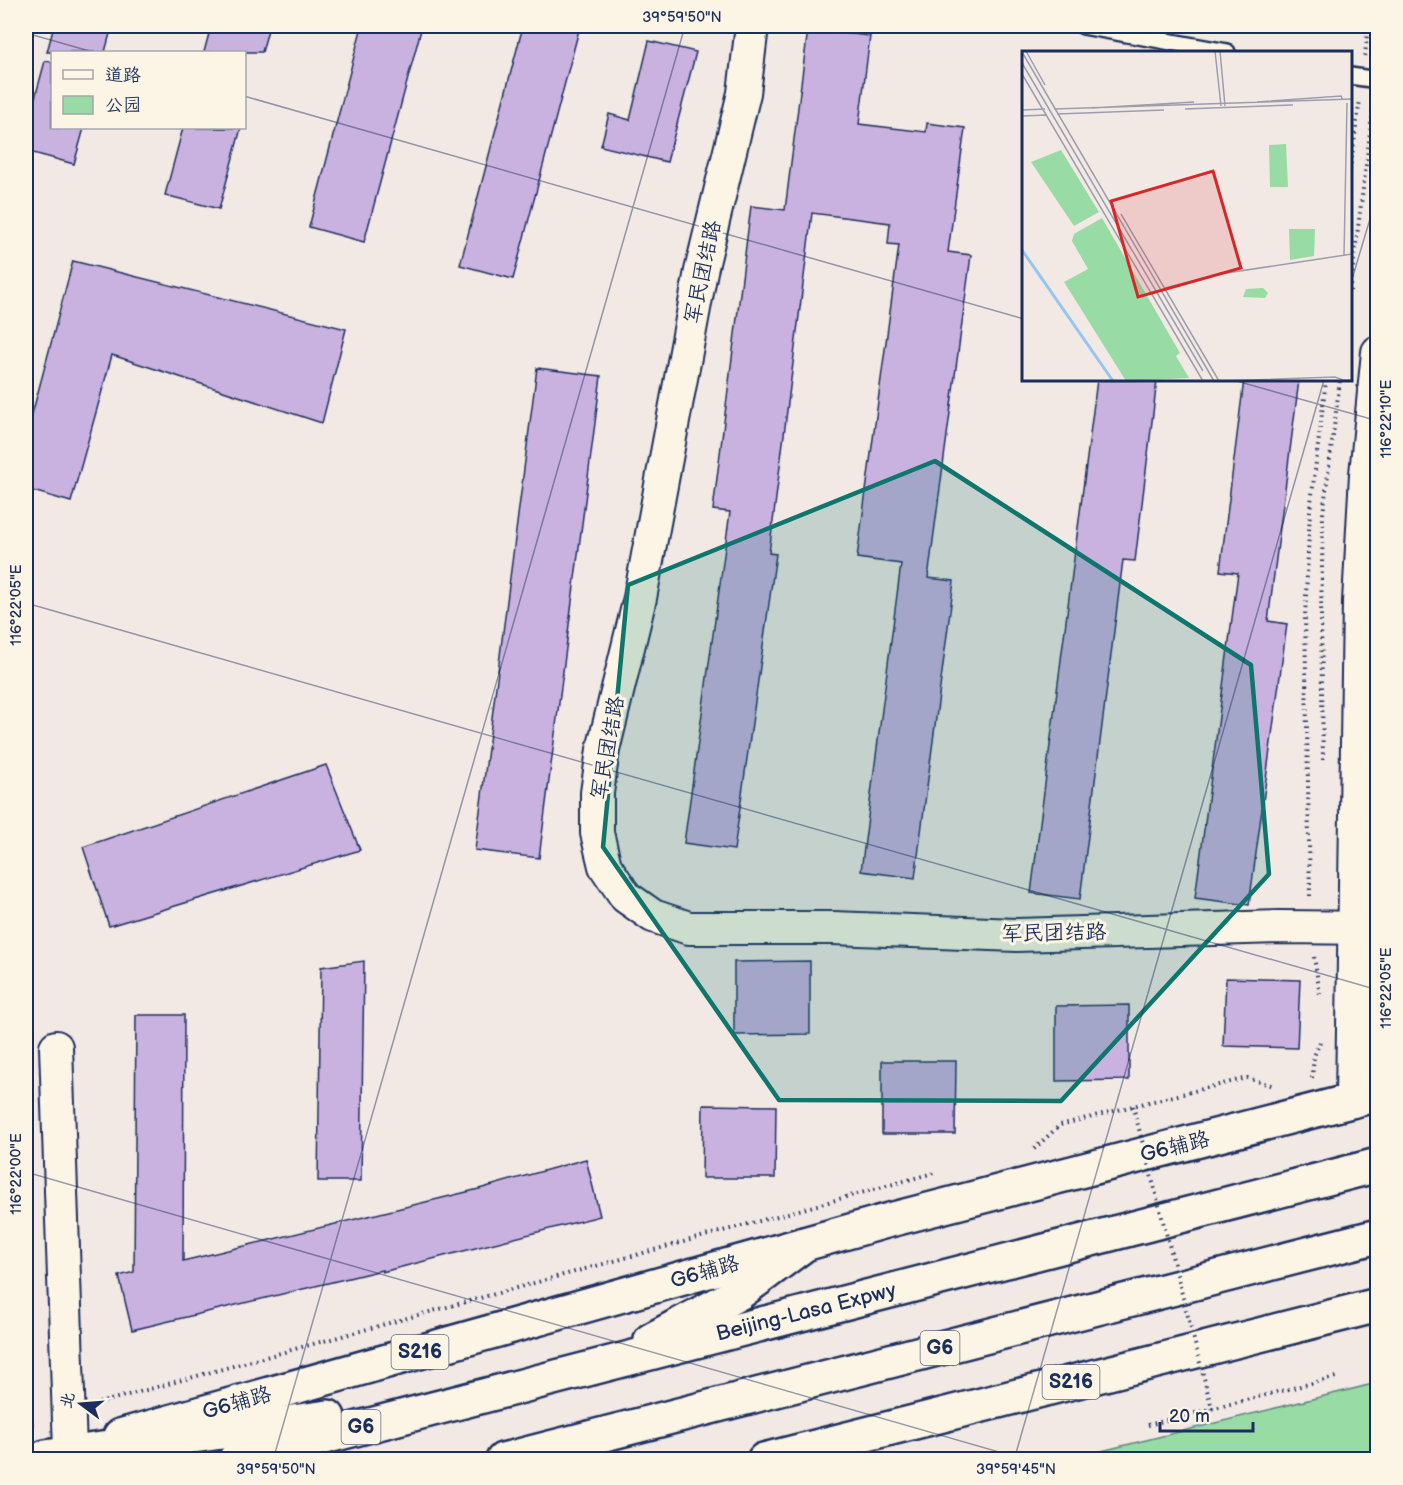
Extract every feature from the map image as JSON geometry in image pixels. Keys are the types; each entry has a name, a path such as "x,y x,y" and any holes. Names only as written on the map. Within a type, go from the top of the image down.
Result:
{"main road":[{"path":"1365,1098 1377,776"},
{"name":"G6辅路","path":"50,1455 805,1244 1365,1098"},
{"name":"Beijing-Lasa Expwy","path":"236,1460 1377,1165"},
{"name":"G6","path":"508,1459 1377,1236"},
{"path":"619,1360 664,1332 739,1293 805,1244"},
{"name":"S216","path":"764,1460 1377,1305"},
{"path":"50,1455 487,1394"}],"street":[{"name":"军民团结路","path":"752,26 744,93 701,271 640,598 603,750 597,793 597,833 605,866 626,897 653,916 689,928 833,928 1017,935 1311,927 1370,928"},
{"path":"1370,928 1366,474 1377,352"},
{"path":"50,1455 56,1047"}],"lane":[{"path":"1083,26 1221,51"},
{"path":"1352,76 1377,80"}],"path":[{"path":"1352,275 1377,80"},
{"path":"1352,155 1360,94"},
{"path":"1321,997 1317,983 1311,927 1305,617 1310,511 1326,381"},
{"path":"1312,1082 1314,1056 1323,1035"},
{"path":"1028,1153 1060,1125 1133,1106 1247,1078 1284,1089"},
{"path":"1133,1106 1212,1408"},
{"path":"1148,1425 1336,1377"},
{"path":"26,1424 35,1423"}],"highlighted area":[{"path":"935,461 1251,665 1269,874 1061,1101 779,1100 603,847 628,585"}],"green space":[{"path":"1377,1383 1377,1459 1069,1459"}],"building":[{"path":"54,26 112,26 105,51 47,52"},
{"path":"211,26 269,26 262,52 204,51"},
{"path":"362,26 422,26 364,242 309,227"},
{"path":"523,26 580,26 513,279 460,265"},
{"path":"808,29 870,36 859,124 926,132 927,123 965,128 948,252 971,255 928,578 954,581 915,878 861,871 901,564 857,558 899,245 888,244 890,223 812,213 769,553 776,554 734,850 684,843 730,512 713,510 751,206 785,210"},
{"path":"649,41 696,52 667,162 601,146 609,114 630,120"},
{"path":"45,61 51,62 51,129 84,129 74,164 26,151 26,131"},
{"path":"183,129 241,129 219,209 165,195"},
{"path":"73,261 346,329 322,423 112,355 71,502 26,489 26,437"},
{"path":"537,368 601,376 539,858 475,850"},
{"path":"1097,381 1157,381 1135,561 1123,560 1080,899 1031,893"},
{"path":"1244,381 1299,381 1268,621 1287,624 1249,905 1195,898 1238,573 1220,571"},
{"path":"326,765 360,850 109,926 83,847"},
{"path":"364,961 361,1181 318,1181 321,967"},
{"path":"810,961 810,1034 734,1035 734,962"},
{"path":"1226,978 1300,980 1297,1048 1223,1046"},
{"path":"1129,1005 1129,1080 1056,1081 1056,1006"},
{"path":"136,1015 184,1015 183,1261 479,1189 586,1159 600,1216 382,1272 382,1270 132,1330 119,1276 134,1272"},
{"path":"882,1061 956,1061 955,1134 882,1134"},
{"path":"703,1105 776,1106 775,1178 702,1178"}]}
